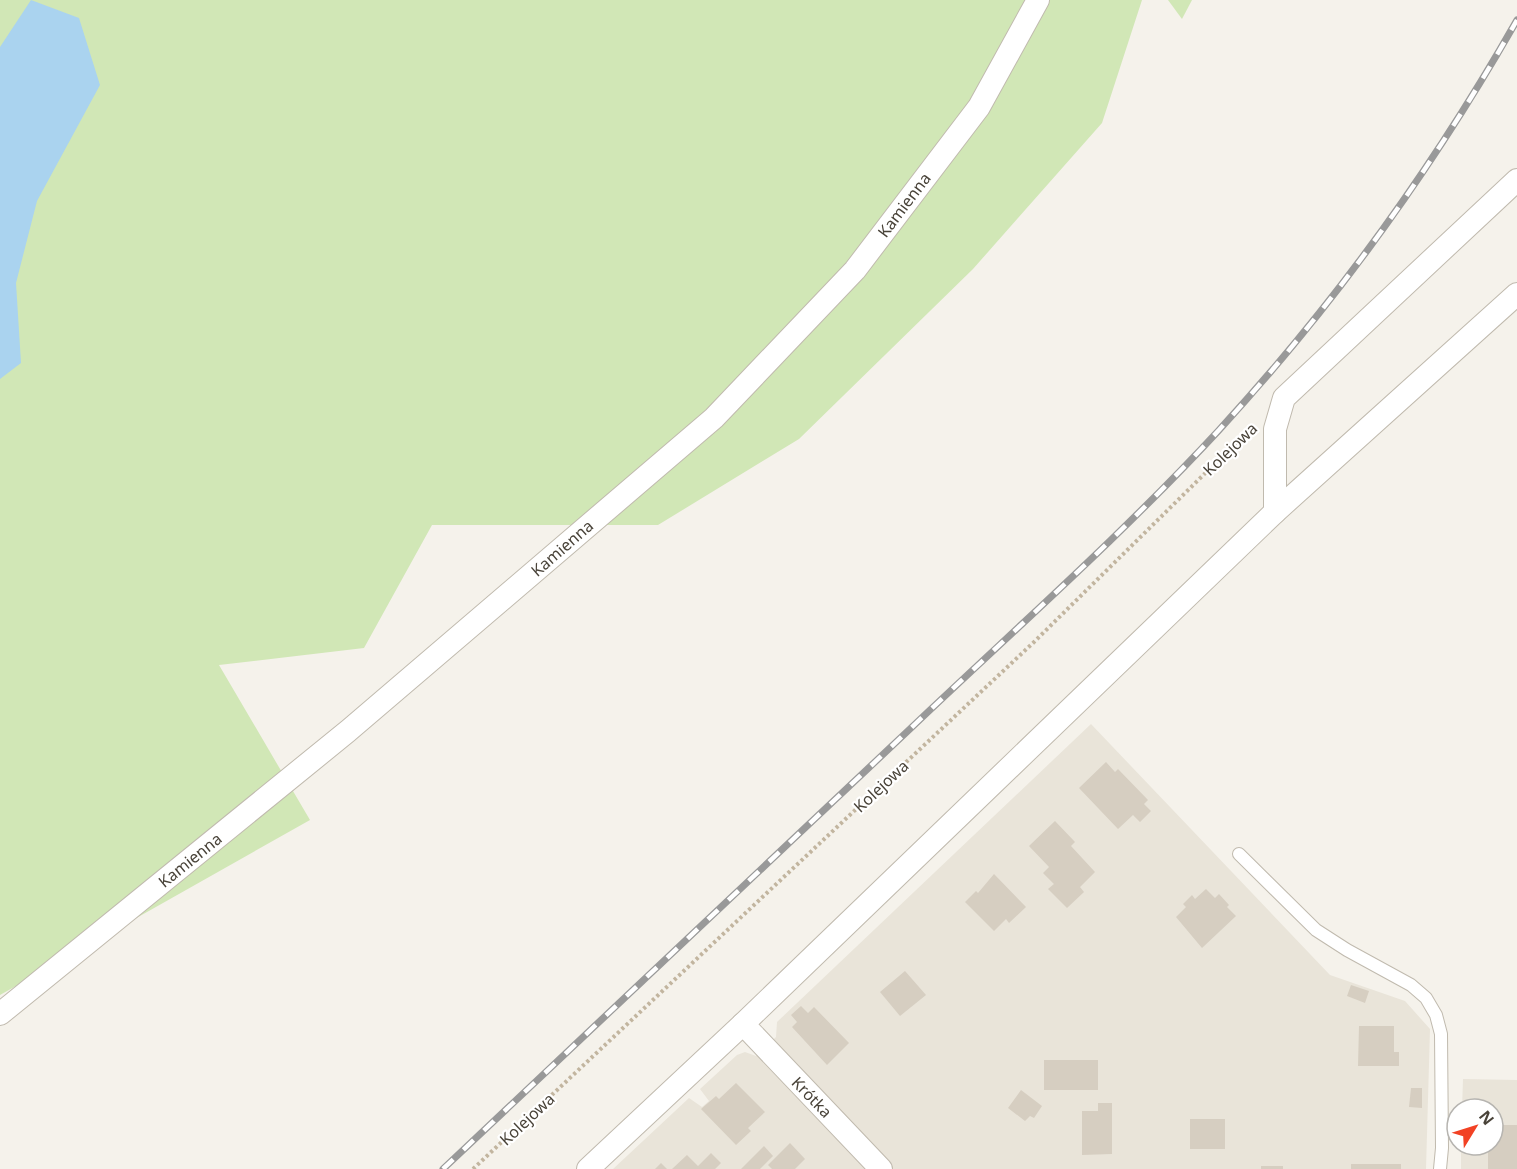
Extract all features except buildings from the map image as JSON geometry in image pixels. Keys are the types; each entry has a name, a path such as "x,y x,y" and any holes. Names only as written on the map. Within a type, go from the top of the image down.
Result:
{"street":[{"name":"Kamienna","path":"0,1014 348,731 714,418 855,270 979,107 1038,0"},
{"name":"Kolejowa","path":"1275,512 1275,429 1284,399 1517,180"},
{"path":"588,1169 743,1024 1275,512 1517,294"},
{"name":"Krótka","path":"743,1024 881,1169"}],"lane":[{"path":"1239,854 1316,930 1411,985 1426,998 1436,1015 1441,1034 1442,1148 1440,1169"}],"path":[{"name":"Kolejowa","path":"473,1169 1034,642 1252,427"}],"shaded area":[{"path":"1091,724 1330,975 1405,1001 1430,1029 1426,1169 613,1169 689,1098 702,1107 709,1101 700,1089 737,1055 745,1052 756,1056 776,1037 777,1022"},
{"path":"1463,1079 1517,1080 1517,1169 1461,1169 1461,1157 1505,1157 1505,1097 1462,1097"}],"green space":[{"path":"0,0 1142,0 1102,123 973,269 799,439 658,525 432,525 364,648 219,665 310,820 0,995"},
{"path":"1168,0 1192,0 1182,19"}],"water":[{"path":"31,0 79,18 100,85 37,201 16,283 21,363 0,379 0,47"}],"railway":[{"path":"443,1169 1067,582 1219,430 1302,334 1380,234 1451,129 1517,20"}]}
